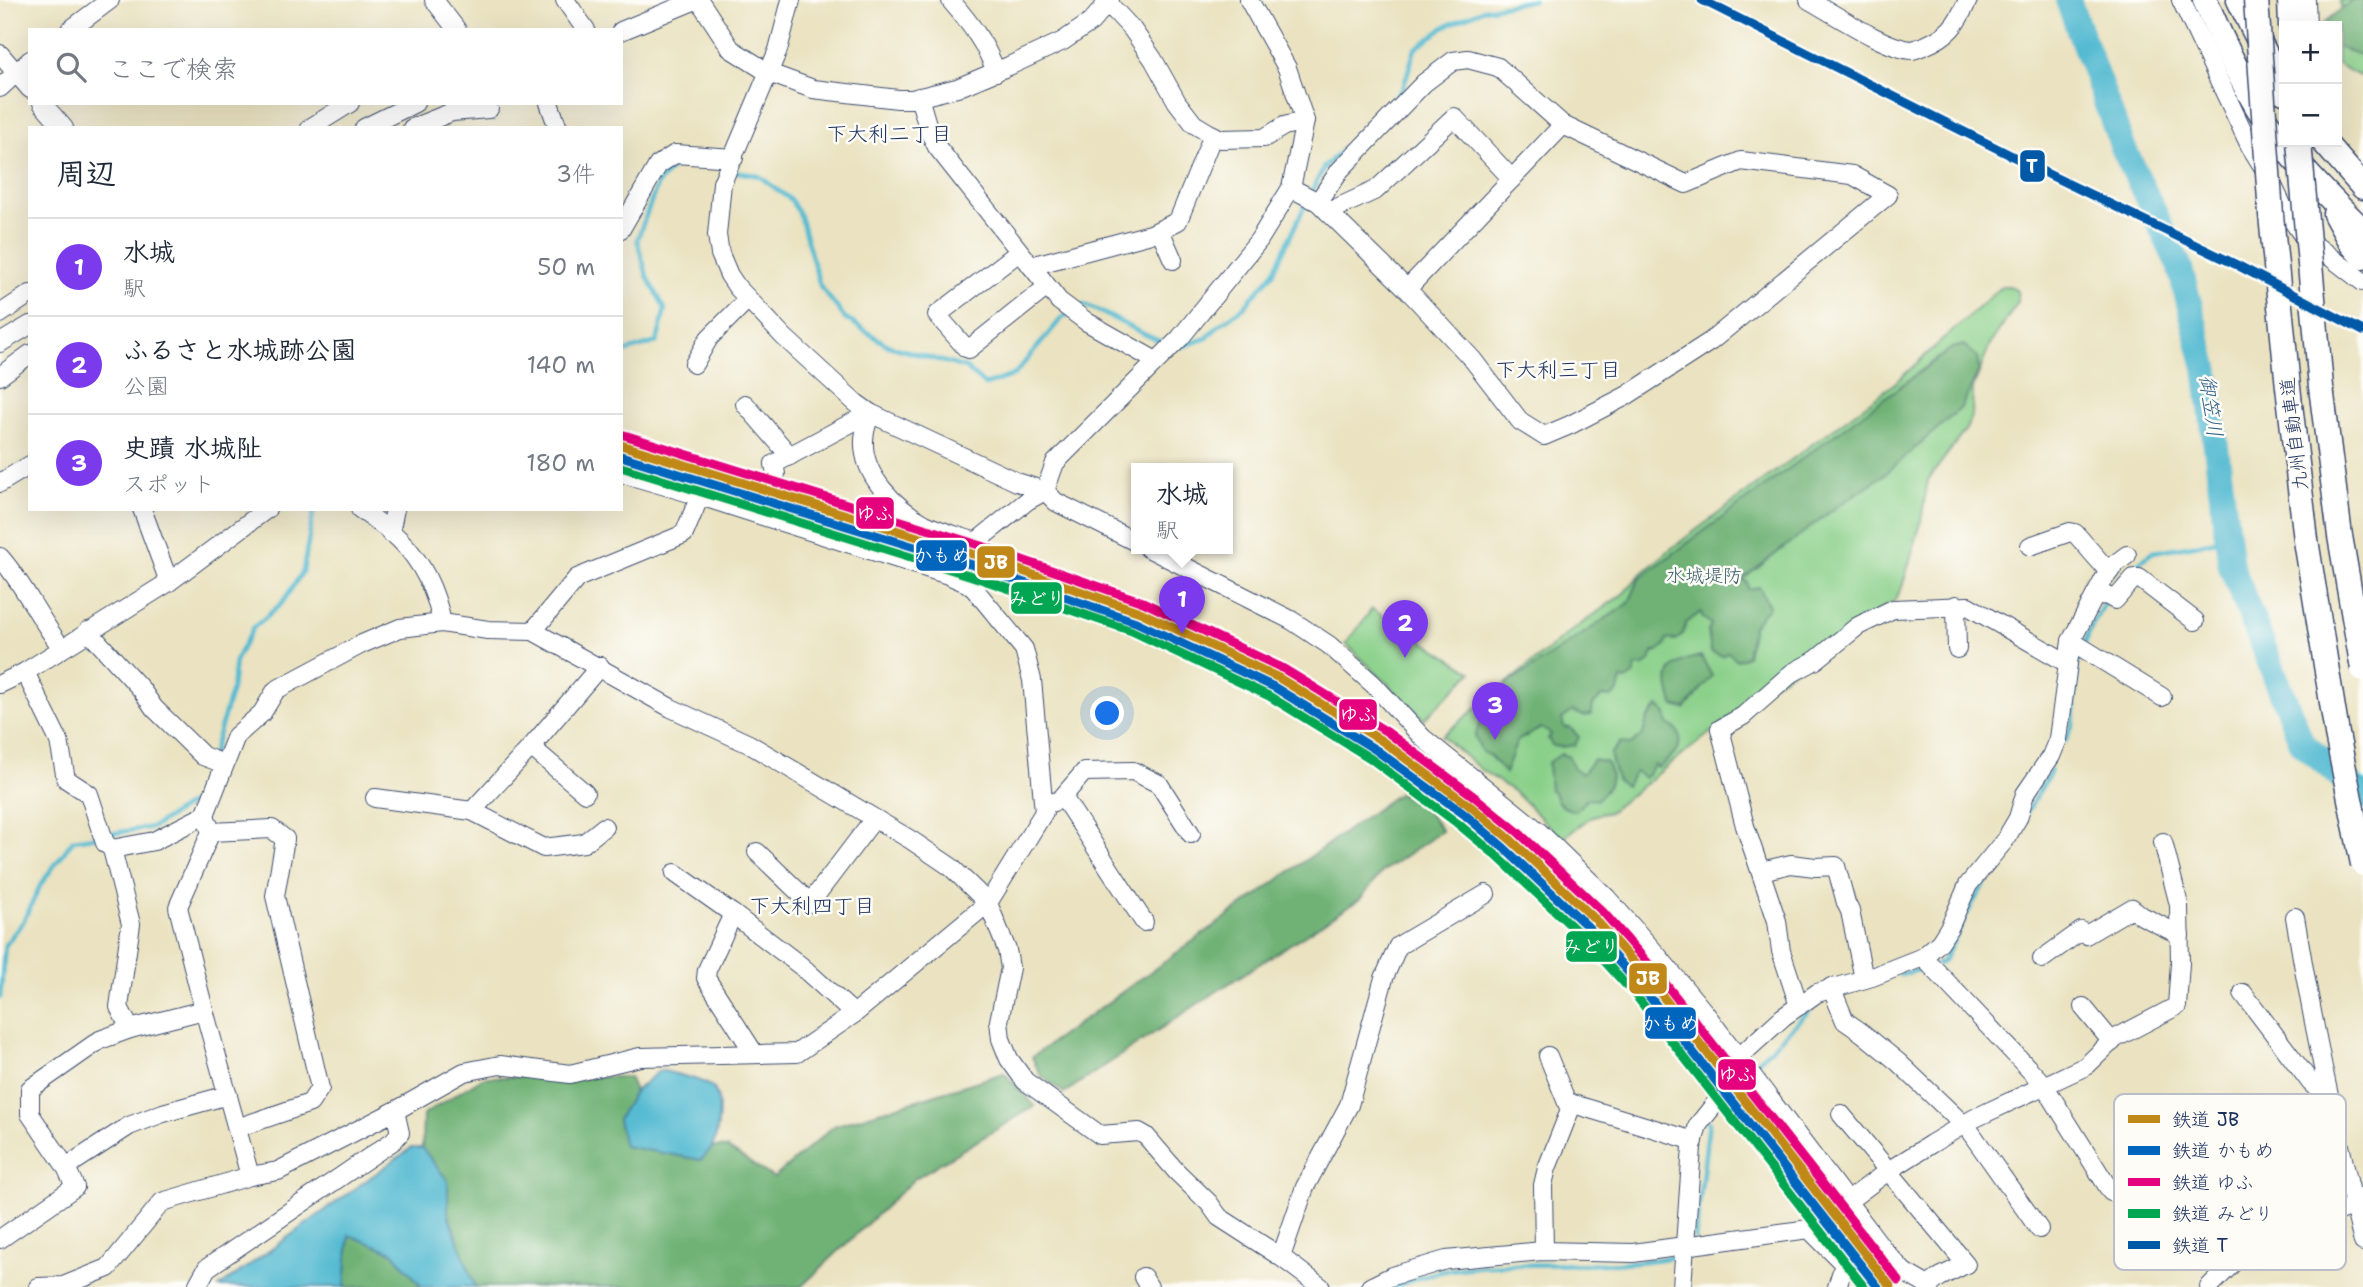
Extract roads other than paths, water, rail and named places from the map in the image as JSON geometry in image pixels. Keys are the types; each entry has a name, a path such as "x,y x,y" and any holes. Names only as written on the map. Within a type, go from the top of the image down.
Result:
{"highway":[{"path":"2205,0 2223,42 2267,122 2321,190 2363,231"},
{"path":"2239,0 2280,84"},
{"name":"九州自動車道","path":"2256,0 2271,215 2306,540 2337,734 2363,864"},
{"path":"2290,0 2291,21"},
{"name":"九州自動車道","path":"2299,147 2321,387 2340,536 2363,669"},
{"path":"2328,147 2362,185"},
{"path":"2321,190 2351,243 2363,257"}],"street":[{"path":"72,28 88,6 110,0"},
{"path":"434,0 455,28"},
{"path":"565,0 585,28"},
{"path":"623,30 697,0 731,49 769,73 813,89 898,99 957,88 1063,41 1091,22 1107,1 1132,29 1153,59 1177,102 1195,124 1213,135 1221,139 1264,138 1284,126 1305,121"},
{"path":"791,0 778,50 722,183 717,235 720,254 729,275 784,337 870,413 1017,482 1045,491 1056,502 1131,540"},
{"path":"976,542 1027,501 1045,491 1055,463 1180,338 1259,240 1291,188 1305,121 1287,68 1249,0"},
{"path":"1809,0 1890,44 1914,50 1950,32 1968,0"},
{"path":"2180,0 2250,146 2283,207 2303,236 2363,282"},
{"path":"2306,0 2308,21"},
{"path":"951,1 979,37 996,72"},
{"path":"0,54 28,87"},
{"path":"1291,188 1323,207 1407,289 1472,360 1520,421 1544,436 1626,396 1711,341 1888,195 1852,175 1741,161 1686,184 1563,125 1497,67 1468,59 1454,61 1424,83 1340,170 1323,207"},
{"path":"0,88 28,62"},
{"path":"919,97 929,131 937,147 1059,301 1078,317 1159,358"},
{"path":"44,105 62,126"},
{"path":"313,126 347,105"},
{"path":"368,126 411,105"},
{"path":"417,126 452,112 489,109 488,105"},
{"path":"550,105 557,126"},
{"path":"1323,207 1376,190 1454,117 1512,179"},
{"path":"1407,289 1563,125"},
{"path":"1047,287 969,349 937,315 1025,259 1086,253 1160,230 1178,221 1213,135"},
{"path":"623,226 658,165 675,154 734,158"},
{"path":"1160,230 1173,260"},
{"path":"0,314 28,295"},
{"path":"694,363 709,338 748,299"},
{"path":"0,343 28,326"},
{"path":"0,376 28,355"},
{"path":"745,404 790,456"},
{"path":"776,474 774,464 870,413"},
{"path":"870,413 864,439 870,470 887,495 923,523 976,542 980,550 971,585"},
{"path":"0,483 28,466"},
{"path":"38,1287 63,1286 108,1268 162,1202 250,1176 278,1171 464,1072 500,1065 570,1074 640,1057 797,1053 854,1014 988,903 1045,812 1032,680 1024,649 971,585 948,575 623,474"},
{"path":"533,631 576,578 684,534 700,496"},
{"path":"143,511 169,582"},
{"path":"0,684 24,672 169,582 264,511"},
{"path":"362,511 398,538 416,558 428,578 442,623"},
{"path":"390,533 395,511"},
{"path":"2030,547 2070,532 2075,533 2109,572"},
{"path":"1160,554 1291,620 1329,645 1373,684 1423,738 1537,830 1606,898 1666,966 1883,1249 1904,1272 1929,1286 1940,1277 1966,1264 1840,1114"},
{"path":"1682,1287 1694,1141 1698,1125 1743,1063 1798,1006 1831,987 1864,979 1923,957 1940,942 1968,885 2005,840 2018,818 2025,794 2051,756 2058,740 2071,641 2109,572 2127,555"},
{"path":"0,557 9,566 48,631 62,648"},
{"path":"2095,596 2106,595 2115,600 2134,578 2139,578 2195,621"},
{"path":"1956,605 1957,649"},
{"path":"1798,1006 1781,951 1777,922 1745,826 1720,729 1743,716 1792,673 1816,660 1858,625 1893,609 1968,606 2067,663"},
{"path":"250,1176 178,907 208,824 224,764 236,736 262,713 276,690 362,644 401,628 442,623 488,630 533,631 671,708 749,744 873,820 911,840 951,867 988,903 1007,950 1010,968 999,1021 1001,1039 1009,1059 1025,1081 1100,1135 1139,1132 1146,1136 1219,1217 1321,1287"},
{"path":"88,631 141,689 154,708 203,756 224,764"},
{"path":"2071,641 2162,697"},
{"path":"472,811 600,666"},
{"path":"24,672 58,741 66,779 89,794 108,846 131,924 119,1007 130,1029"},
{"path":"531,747 585,793"},
{"path":"1044,805 1063,797 1084,772 1133,771 1159,784 1191,834"},
{"path":"1063,797 1144,922"},
{"path":"375,798 472,811 544,848 584,843 604,827"},
{"path":"757,852 810,903 873,820"},
{"path":"108,846 154,841 208,824 272,828 285,839 275,896 320,1088 310,1104 237,1128"},
{"path":"1848,1201 1888,1171 1964,1125 2086,1066 2112,1042 2177,1006 2179,905 2163,842"},
{"path":"1761,871 1791,863 1815,867 1836,866 1850,911 1864,979"},
{"path":"675,873 802,966 854,1014"},
{"path":"1280,1257 1304,1187 1349,1105 1384,978 1398,946 1486,894"},
{"path":"2042,959 2081,931 2086,935 2132,908 2180,935"},
{"path":"733,914 707,970 706,978 754,1053"},
{"path":"2295,917 2329,1094"},
{"path":"1923,957 2044,1085 2111,1192"},
{"path":"1831,987 1845,1021 1898,1062 1964,1125 2039,1229"},
{"path":"2243,993 2311,1083 2323,1094"},
{"path":"2083,1007 2112,1042"},
{"path":"0,1239 75,1187 66,1167 30,1114 30,1089 100,1040 130,1029 204,1010"},
{"path":"1544,1251 1543,1185 1570,1110 1548,1056"},
{"path":"66,1167 129,1126 163,1113 228,1095"},
{"path":"1567,1101 1694,1141"},
{"path":"198,1284 207,1268 393,1141 400,1133 395,1111"},
{"path":"2346,1156 2358,1200 2363,1242"},
{"path":"1370,1287 1392,1276 1446,1260 1544,1251 1633,1253 1809,1229 1844,1264 1837,1287"},
{"path":"2209,1287 2226,1270"}],"water":[{"path":"660,1070 702,1082 716,1093 719,1117 716,1134 712,1147 701,1160 624,1146 618,1119 635,1091"},
{"path":"411,1148 422,1148 448,1181 448,1214 475,1287 422,1287 393,1252 349,1235 345,1287 219,1287"}],"waterway":[{"path":"1311,193 1324,167 1370,125 1403,88 1415,49 1444,27 1484,9 1534,0"},
{"name":"御笠川","path":"2068,0 2122,145 2179,265 2206,367 2231,566 2302,743 2363,796"},
{"path":"623,352 657,342 665,309 647,276 637,240 658,183 674,166 695,163"},
{"path":"733,171 759,176 791,200 800,216 820,286 845,318 889,346 966,368 985,385 1014,375 1068,314"},
{"path":"1180,347 1207,338 1218,326 1244,307 1273,273 1307,201"},
{"path":"1078,308 1084,305 1095,309 1147,336 1169,344"},
{"path":"212,756 232,689 235,661 253,628 282,603 303,571 314,511"},
{"path":"2112,591 2121,576 2153,552 2228,539"},
{"path":"2085,643 2106,601"},
{"path":"2065,741 2073,724 2077,665 2082,651"},
{"path":"108,834 153,827 196,800 210,765"},
{"path":"2027,812 2051,771"},
{"path":"0,998 5,945 23,922 41,884 73,840 99,836"},
{"path":"1937,964 1943,962 1974,901 1998,862"},
{"path":"1900,975 1925,968"},
{"path":"1753,1066 1819,1001"},
{"path":"1695,1238 1709,1122"},
{"path":"1392,1287 1442,1271 1478,1267 1621,1263 1678,1256"}],"rail line":[{"name":"T","path":"1702,0 2052,176 2237,265 2363,331"},
{"name":"ゆふ","path":"624,435 982,546 1143,602 1284,669 1387,732 1518,832 1603,912 1661,978 1899,1281"},
{"name":"JB","path":"623,446 979,556 1140,612 1279,678 1382,741 1511,840 1595,919 1653,984 1891,1287"},
{"name":"かもめ","path":"623,457 976,566 1136,622 1274,687 1376,750 1464,814 1587,926 1645,991 1878,1287"},
{"name":"みどり","path":"623,468 972,576 1132,631 1269,696 1370,758 1497,856 1580,934 1637,997 1864,1287"}],"place":[{"name":"水城","path":"1182,634"},
{"name":"ふるさと水城跡公園","path":"1405,658"},
{"name":"史蹟 水城阯","path":"1495,740"}],"district":[{"name":"下大利二丁目","path":"889,134"},
{"name":"下大利三丁目","path":"1558,370"},
{"name":"下大利四丁目","path":"812,906"}],"park label":[{"name":"水城堤防","path":"1704,575"}]}
